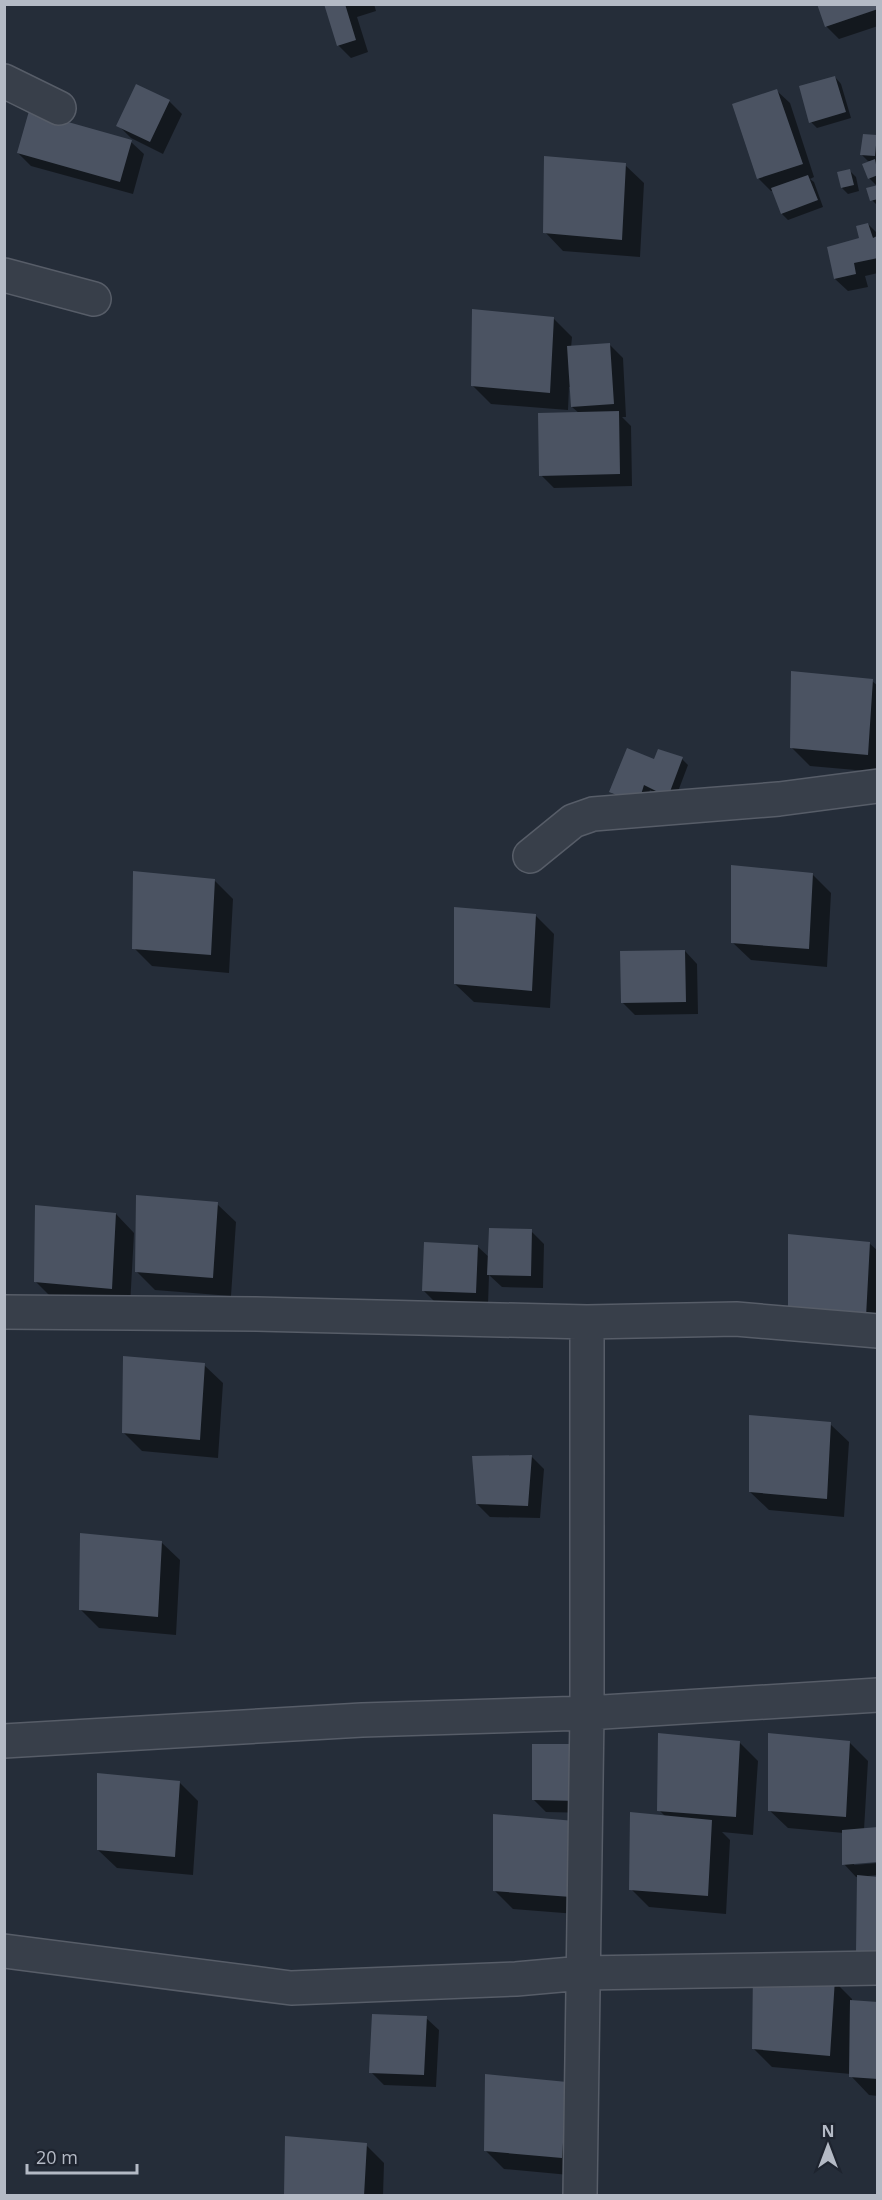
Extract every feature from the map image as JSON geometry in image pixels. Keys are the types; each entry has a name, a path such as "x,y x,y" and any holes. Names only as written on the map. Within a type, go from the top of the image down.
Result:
{"street":[{"path":"4,81 59,108"},
{"path":"4,275 94,299"},
{"path":"530,856 573,821 592,814 779,799 878,786"},
{"path":"4,1312 256,1314 587,1322 736,1319 878,1331"},
{"path":"580,2196 587,1713 587,1322"},
{"path":"4,1741 362,1720 587,1713 878,1695"},
{"path":"4,1950 291,1988 516,1979 583,1973 878,1968"}],"building":[{"path":"324,4 345,4 356,40 337,46"},
{"path":"817,4 878,4 878,9 825,27"},
{"path":"835,76 846,112 809,123 799,86"},
{"path":"136,84 170,100 150,142 116,126"},
{"path":"777,89 803,164 757,179 732,104"},
{"path":"29,111 132,140 120,182 17,153"},
{"path":"863,134 877,135 875,156 860,155"},
{"path":"544,156 626,163 622,240 543,233"},
{"path":"875,159 878,175 868,179 862,164"},
{"path":"850,169 854,185 841,188 837,172"},
{"path":"808,175 818,200 781,214 771,188"},
{"path":"878,185 878,199 870,201 866,188"},
{"path":"868,223 873,238 877,236 878,258 854,263 856,274 834,279 827,247 859,238 856,226"},
{"path":"472,309 554,317 550,393 471,386"},
{"path":"610,343 614,404 571,407 567,346"},
{"path":"619,411 620,474 539,476 538,413"},
{"path":"791,671 873,679 868,755 790,748"},
{"path":"627,748 654,759 658,749 683,757 668,797 644,785 638,804 609,792"},
{"path":"731,865 813,873 809,949 731,943"},
{"path":"133,871 215,879 211,955 132,949"},
{"path":"454,907 536,914 532,991 454,984"},
{"path":"685,950 686,1002 621,1003 620,951"},
{"path":"136,1195 218,1202 213,1278 135,1272"},
{"path":"35,1205 116,1213 112,1289 34,1282"},
{"path":"489,1228 532,1229 531,1276 487,1275"},
{"path":"788,1234 870,1242 866,1317 788,1311"},
{"path":"424,1242 478,1245 476,1293 422,1291"},
{"path":"123,1356 205,1363 200,1440 122,1433"},
{"path":"749,1415 831,1422 827,1499 749,1492"},
{"path":"532,1455 528,1506 476,1504 472,1456"},
{"path":"80,1533 162,1541 158,1617 79,1610"},
{"path":"658,1733 740,1741 736,1817 657,1811"},
{"path":"768,1733 850,1741 846,1817 768,1811"},
{"path":"532,1744 581,1744 580,1801 532,1800"},
{"path":"97,1773 180,1781 175,1857 97,1850"},
{"path":"630,1812 712,1820 708,1896 629,1890"},
{"path":"493,1814 575,1821 571,1897 493,1891"},
{"path":"878,1827 878,1862 842,1865 842,1830"},
{"path":"857,1875 878,1877 878,1954 856,1952"},
{"path":"753,1972 835,1979 830,2056 752,2049"},
{"path":"850,2000 878,2002 878,2079 849,2077"},
{"path":"372,2014 427,2016 424,2075 369,2073"},
{"path":"485,2074 567,2082 562,2158 484,2151"},
{"path":"285,2136 367,2143 364,2196 284,2196"}]}
